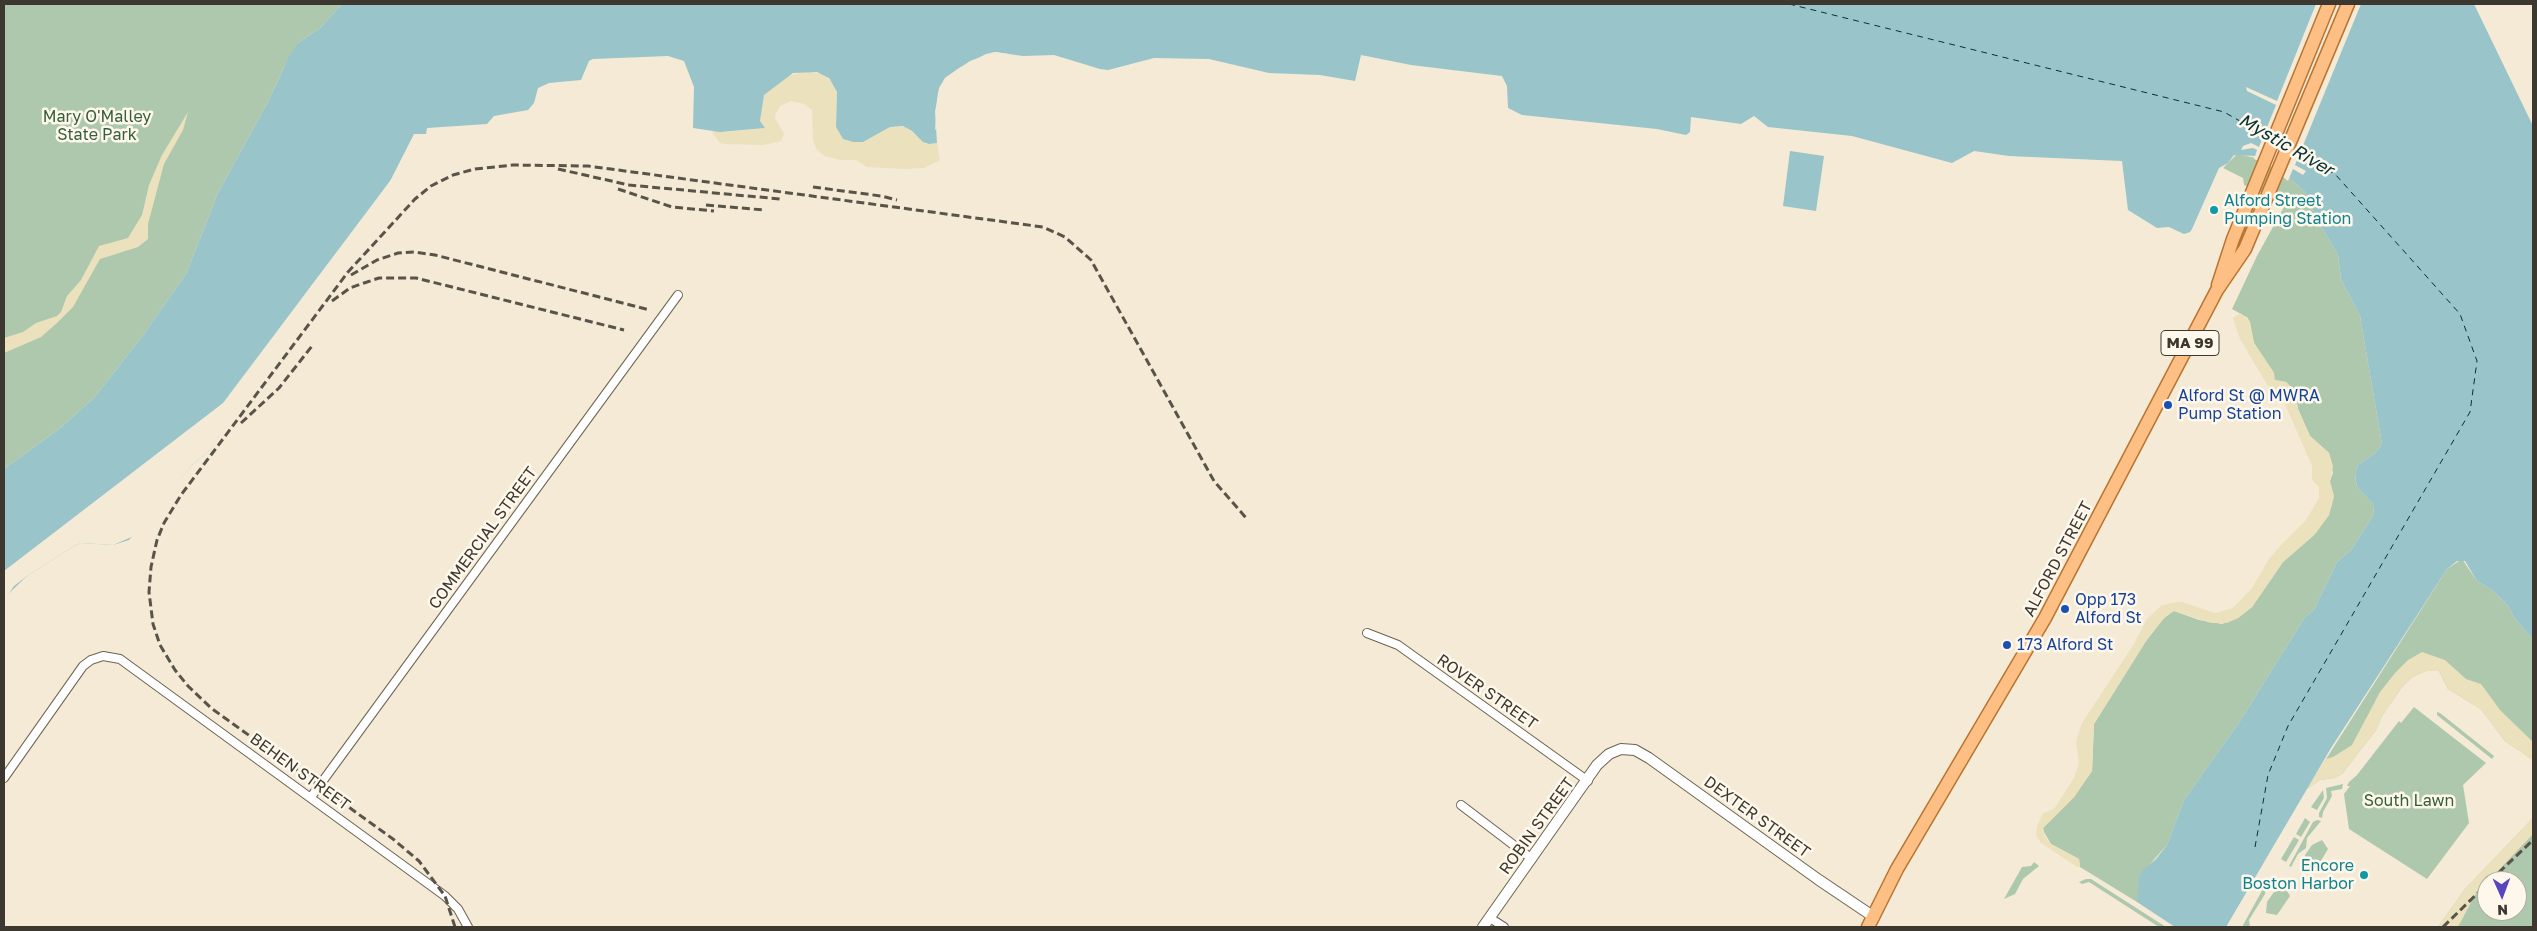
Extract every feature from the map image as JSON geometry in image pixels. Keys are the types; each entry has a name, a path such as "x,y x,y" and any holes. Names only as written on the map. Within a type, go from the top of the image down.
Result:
{"main road":[{"name":"ALFORD STREET","path":"2217,290 2233,239 2329,4"},
{"name":"ALFORD STREET","path":"1871,922 1897,869 2045,618 2217,290 2238,263 2255,229 2348,4"}],"street":[{"name":"COMMERCIAL STREET","path":"311,797 678,295"},
{"name":"ROVER STREET","path":"1367,632 1398,645 1588,781"},
{"name":"BEHEN STREET","path":"4,778 83,666 91,660 103,656 114,657 126,662 445,896 458,909 468,927"},
{"name":"DEXTER STREET","path":"1620,749 1635,750 1649,758 1819,880 1871,922"},
{"name":"ROBIN STREET","path":"1483,927 1597,766 1609,754 1620,749"},
{"path":"1461,805 1532,859"},
{"path":"1490,918 1504,927"}],"green space":[{"name":"Mary O'Malley State Park","path":"4,4 342,4 320,28 299,42 284,67 270,98 218,193 186,274 144,334 94,398 59,429 4,469"},
{"path":"2237,154 2265,160 2279,169 2305,192 2322,228 2338,255 2341,279 2360,316 2382,444 2375,453 2358,465 2355,476 2357,487 2373,504 2374,514 2351,550 2337,562 2314,610 2305,617 2240,721 2184,800 2167,845 2150,864 2137,902 2080,867 2079,859 2051,844 2043,828 2074,797 2092,771 2094,724 2146,641 2168,613 2174,611 2199,620 2222,624 2238,618 2252,607 2283,562 2313,536 2329,515 2330,481 2333,473 2329,453 2310,436 2298,409 2295,391 2286,382 2275,380 2273,377 2274,373 2254,343 2248,318 2232,309 2257,256 2285,205 2280,200 2244,185 2243,178 2223,168"},
{"path":"2462,559 2477,581 2492,590 2508,606 2514,617 2533,640 2533,760 2505,741 2481,709 2448,689 2439,671 2426,671 2412,677 2402,687 2382,716 2376,730 2342,774 2335,778 2320,780 2307,789 2447,569"},
{"name":"South Lawn","path":"2414,707 2486,763 2463,785 2469,823 2427,879 2349,829 2344,794 2350,786 2347,786 2349,782 2357,775 2399,721 2401,723"},
{"path":"2437,712 2494,756 2492,759 2437,715"},
{"path":"2343,784 2342,789 2331,791 2332,796 2323,812 2322,818 2319,817 2319,813 2327,798 2326,788"},
{"path":"2323,790 2324,798 2317,810 2311,807"},
{"path":"2305,818 2310,822 2301,837 2296,834"},
{"path":"2533,818 2533,927 2438,927 2465,889 2477,876 2477,921 2527,921 2527,871 2482,871"},
{"path":"2321,821 2307,838 2306,848 2298,854 2291,867 2289,866 2313,822"},
{"path":"2294,837 2299,840 2286,862 2281,859"},
{"path":"2322,840 2328,849 2316,869 2305,867 2305,855 2312,845"},
{"path":"2034,862 2039,866 2023,879 2015,894 2004,899 2022,867 2031,866"},
{"path":"2091,879 2166,927 2159,927 2089,882 2082,884 2079,882"},
{"path":"2284,886 2290,896 2277,915 2266,913 2267,902 2274,892"},
{"path":"2264,887 2266,889 2265,894 2249,920 2250,927 2242,927"}],"sand":[{"path":"807,71 826,75 837,92 836,127 843,139 863,142 890,127 906,127 926,144 937,143 940,160 924,168 905,169 867,167 856,160 840,160 825,156 817,150 813,141 812,110 804,104 791,101 780,106 776,113 775,118 784,134 781,141 764,145 720,143 711,130 726,132 765,128 760,121 764,95 788,76"},
{"path":"188,112 183,130 164,164 148,224 148,239 138,247 100,259 73,307 57,323 41,337 4,353 4,338 23,332 36,323 57,316 61,312 67,296 81,280 99,246 128,238 142,215 149,185 162,155"},
{"path":"2240,313 2250,321 2254,343 2274,373 2275,380 2286,382 2295,391 2298,409 2310,436 2329,453 2333,466 2330,481 2334,496 2332,505 2329,515 2316,533 2283,562 2252,607 2238,618 2227,623 2211,623 2174,611 2163,619 2146,641 2094,724 2092,771 2074,797 2043,828 2045,837 2051,844 2079,859 2080,867 2077,867 2041,843 2036,835 2037,826 2043,813 2054,809 2074,778 2079,763 2076,741 2082,723 2134,644 2147,619 2161,606 2171,603 2182,602 2215,613 2233,608 2252,588 2269,559 2306,520 2319,498 2319,487 2312,480 2312,466 2281,395 2268,386 2240,339 2233,318"},
{"path":"2422,652 2445,660 2466,679 2481,684 2500,710 2533,742 2533,760 2505,741 2481,709 2448,689 2439,671 2426,671 2412,677 2402,687 2382,716 2376,730 2342,774 2335,778 2320,780 2307,789 2326,759 2333,757 2352,745 2380,692 2395,673 2408,660"},
{"path":"2533,818 2533,834 2498,871 2482,871"},
{"path":"2477,876 2477,893 2458,927 2438,927 2465,889"}],"water":[{"name":"Mystic River","path":"342,4 2474,4 2533,126 2533,640 2514,617 2508,606 2492,590 2477,581 2465,561 2457,561 2447,569 2331,748 2226,927 2175,927 2137,902 2139,877 2144,869 2156,859 2167,845 2184,800 2240,721 2305,617 2314,610 2337,562 2351,550 2374,514 2373,504 2357,487 2355,475 2358,465 2375,453 2382,444 2360,316 2341,279 2338,255 2322,228 2305,192 2279,169 2265,160 2255,156 2234,155 2228,163 2219,168 2192,229 2184,234 2169,227 2157,228 2128,210 2122,161 2009,156 1974,151 1952,163 1852,136 1768,127 1754,116 1741,124 1691,117 1690,132 1686,135 1657,129 1522,115 1508,108 1507,86 1502,76 1411,65 1361,55 1355,81 1320,75 1269,73 1209,59 1154,58 1108,70 1054,55 1023,56 995,52 986,54 959,68 945,78 939,88 935,112 937,143 929,144 923,142 912,131 903,126 890,127 863,142 843,139 836,127 837,92 829,78 817,72 793,73 764,95 760,121 765,128 720,132 693,128 694,87 684,61 668,56 593,59 589,61 581,80 549,83 538,88 534,103 528,110 494,116 487,124 427,128 426,134 414,134 384,193 312,285 233,401 229,418 210,450 192,465 129,540 113,545 81,543 74,546 27,576 4,598 4,469 59,429 94,398 144,334 186,274 218,193 270,98 290,54 299,42 320,28"},
{"path":"1790,151 1824,156 1816,211 1783,206"}],"pier":[{"path":"2316,4 2361,4 2295,165 2306,171 2303,175 2293,169 2288,181 2267,164 2254,159 2257,150 2253,148 2241,150 2243,146 2251,143 2259,147 2276,105 2247,91 2246,87 2277,101"},
{"path":"995,52 1009,54 1010,56 987,56 971,63 947,80 940,93 938,127 935,130 938,93 945,78 970,61"},
{"path":"393,177 395,178 386,194 360,232 314,286 260,363 232,408 231,417 210,450 192,465 134,536 113,545 81,543 74,546 14,586 8,595 9,597 4,600 4,571 223,403"}],"ferry route":[{"path":"1789,4 2224,112 2268,137"},
{"path":"2255,847 2268,775 2288,726 2470,412 2477,361 2460,314 2335,174 2293,151"}],"railway":[{"path":"455,927 445,896 419,861 393,839 211,708 188,686 175,670 160,645 153,624 149,592 151,567 157,540 164,523 181,495 348,272 415,199 431,186 453,175 475,169 513,165 588,166 1043,227 1065,237 1091,260 1214,481 1247,519"},
{"path":"558,169 629,185 780,199"},
{"path":"813,187 881,196 897,200"},
{"path":"618,189 672,207 714,211"},
{"path":"706,205 764,210"},
{"path":"351,275 377,260 398,253 414,252 435,255 650,310"},
{"path":"332,301 350,288 379,278 416,278 624,330"},
{"path":"241,423 279,388 312,346"},
{"path":"2500,871 2533,840"},
{"path":"2443,927 2477,894"}],"place":[{"name":"Alford Street Pumping Station","path":"2214,210"},
{"name":"Alford St @ MWRA Pump Station","path":"2168,405"},
{"name":"Opp 173 Alford St","path":"2065,609"},
{"name":"173 Alford St","path":"2007,645"},
{"name":"Encore Boston Harbor","path":"2364,875"}]}
